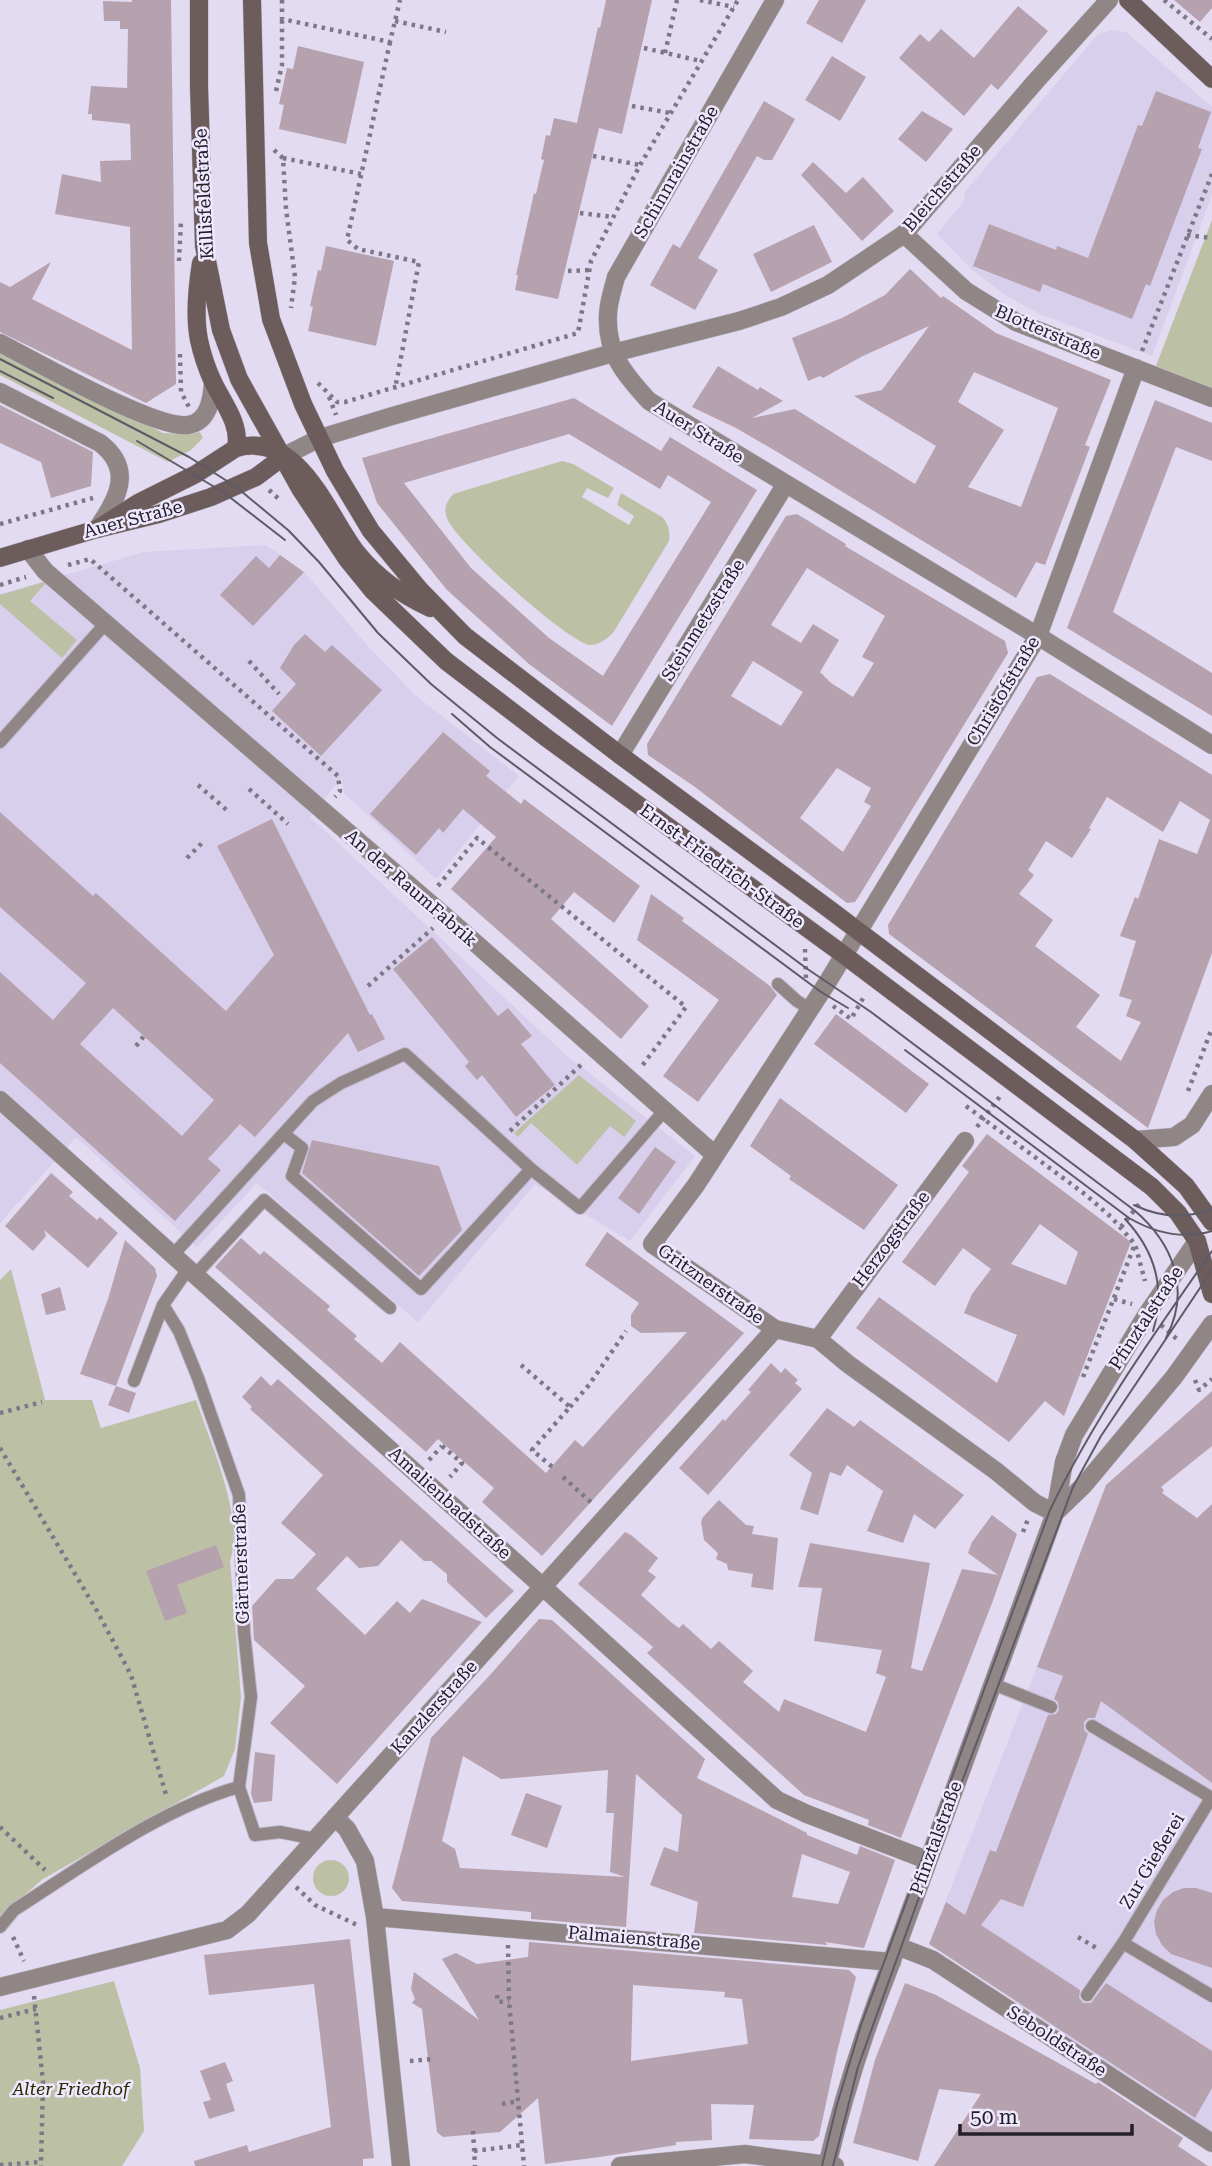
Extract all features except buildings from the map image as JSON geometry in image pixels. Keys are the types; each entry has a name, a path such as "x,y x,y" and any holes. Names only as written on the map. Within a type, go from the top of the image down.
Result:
{"main road":[{"name":"Killisfeldstraße","path":"199,0 204,246 209,278 229,355 251,402 284,456"},
{"path":"252,0 255,176 263,281 271,319 303,404 320,438"},
{"path":"1128,0 1212,79"},
{"path":"204,246 198,284 199,338 213,382 235,427 236,448"},
{"name":"Ernst-Friedrich-Straße","path":"320,438 343,485 371,531 442,614 465,636 1135,1140 1186,1186 1211,1217"},
{"path":"97,528 138,503 196,474 236,448 268,448 297,464 358,554 376,574 402,594 442,614"},
{"name":"Ernst-Friedrich-Straße","path":"284,456 307,500 353,567 397,616 446,661 1152,1187 1178,1213 1197,1241 1212,1294"},
{"name":"Auer Straße","path":"0,558 211,497 256,477 284,456"},
{"path":"446,661 465,636"},
{"path":"1197,1241 1211,1217"}],"street":[{"name":"Schinnrainstraße","path":"612,353 608,315 616,277 775,0"},
{"name":"Bleichstraße","path":"612,353 739,321 781,307 828,285 904,234 1109,0"},
{"name":"Blotterstraße","path":"904,234 966,291 1016,322 1212,398"},
{"path":"0,343 145,415 172,424 188,425 197,422 206,413 212,402 213,382"},
{"name":"Auer Straße","path":"284,456 320,438 612,353 626,376 649,401 1212,744"},
{"name":"Christofstraße","path":"844,955 1038,636 1136,368"},
{"path":"0,392 111,451 118,464 120,490 97,528"},
{"name":"Steinmetzstraße","path":"620,755 785,485"},
{"name":"An der RaumFabrik","path":"28,549 44,571 446,918 715,1155"},
{"name":"Gritznerstraße","path":"844,955 715,1155 652,1244 775,1329 818,1339 1035,1503 1055,1513"},
{"path":"1135,1140 1174,1137 1192,1125 1212,1094"},
{"name":"Amalienbadstraße","path":"0,1100 776,1800 927,1860"},
{"name":"Herzogstraße","path":"818,1339 965,1141"},
{"name":"Pfinztalstraße","path":"830,2166 849,2077 866,2026 1055,1513 1064,1462 1074,1434 1147,1314 1197,1241"},
{"name":"Pfinztalstraße","path":"1055,1513 1084,1485 1212,1324"},
{"name":"Kanzlerstraße","path":"335,1817 775,1329"},
{"path":"0,1987 227,1930 248,1914 335,1817 347,1829 365,1861 376,1925 401,2166"},
{"name":"Palmaienstraße","path":"376,1925 508,1927 894,1954"},
{"name":"Seboldstraße","path":"894,1954 933,1960 1212,2143"},
{"path":"620,2166 745,2154 830,2166"}],"lane":[{"path":"0,742 106,623"},
{"path":"778,984 810,1009"},
{"path":"172,1256 313,1101 341,1083 405,1054 580,1209 664,1111"},
{"path":"284,1133 302,1148 292,1176 421,1289 531,1168"},
{"path":"134,1381 163,1306 191,1272 264,1200 390,1308"},
{"name":"Gärtnerstraße","path":"163,1306 179,1331 198,1378 239,1495 244,1632 251,1697 239,1787 255,1835 280,1832 315,1839"},
{"path":"993,1684 1051,1707"},
{"name":"Zur Gießerei","path":"1087,1995 1124,1943 1212,1798 1092,1726"},
{"path":"0,1927 13,1910 171,1812 206,1796 239,1787"},
{"path":"1124,1943 1212,1996"}],"path":[{"path":"282,0 282,19 390,42"},
{"path":"389,417 419,262 358,249 347,240 400,0"},
{"path":"665,53 677,0"},
{"path":"700,0 734,7"},
{"path":"315,378 337,402 395,388 578,333 591,261 640,165 738,0"},
{"path":"1164,0 1212,39"},
{"path":"395,22 446,32"},
{"path":"644,48 702,61"},
{"path":"632,106 670,113"},
{"path":"270,146 283,158 361,174"},
{"path":"593,156 640,165"},
{"path":"283,158 286,209 295,277 290,315"},
{"path":"1136,368 1212,174"},
{"path":"580,213 614,217"},
{"path":"1187,236 1212,238"},
{"path":"568,271 590,270"},
{"path":"0,524 120,490"},
{"path":"90,559 338,776 340,791 323,812"},
{"path":"249,661 279,694"},
{"path":"198,785 229,813"},
{"path":"249,789 288,824"},
{"path":"426,901 477,838 686,1007 631,1081"},
{"path":"187,858 202,842"},
{"path":"368,986 446,918"},
{"path":"1184,1103 1212,1028"},
{"path":"136,1046 144,1036"},
{"path":"501,1140 596,1051"},
{"path":"965,1141 1011,1082"},
{"path":"966,1106 1086,1195 1121,1227 1135,1244 1146,1287"},
{"path":"1114,1299 1137,1305 1178,1339 1199,1390 1212,1379"},
{"path":"556,1470 532,1450 589,1385 626,1331"},
{"path":"521,1365 570,1407"},
{"path":"0,1413 42,1402"},
{"path":"437,1492 462,1463 442,1446"},
{"path":"0,1448 97,1611 131,1675 171,1812"},
{"path":"563,1476 607,1516"},
{"path":"0,1827 57,1882"},
{"path":"283,1875 315,1905 376,1925"},
{"path":"508,1927 509,2001 524,2166"},
{"path":"1078,1937 1113,1958"},
{"path":"0,2165 41,2164 43,2082 32,1980"},
{"path":"497,1995 498,2002 509,2001"},
{"path":"0,2018 36,2009"},
{"path":"502,2104 518,2101"},
{"path":"473,2131 475,2166"},
{"path":"474,2151 522,2145"}],"shaded area":[{"path":"1111,30 1126,32 1212,107 1212,195 1152,356 1040,314 1007,296 971,269 937,234 964,201 965,192 1097,35"},
{"path":"266,545 304,572 366,644 415,695 519,776 436,879 344,793 342,777 310,817 566,1055 695,1156 630,1241 535,1184 418,1322 257,1183 197,1247 76,1137 0,1223 0,594 144,552"},
{"path":"1212,1536 1212,2134 929,1944 1037,1667 1094,1688"}],"green space":[{"path":"1212,220 1212,389 1156,366"},
{"path":"0,350 163,433 200,432 203,438 191,450 168,462 0,375"},
{"path":"562,461 573,464 614,488 608,498 587,488 582,497 629,525 634,516 617,505 621,493 662,517 669,531 669,541 613,633 594,645 578,640 560,628 513,589 469,547 454,529 445,511 453,494"},
{"path":"44,582 30,601 77,640 62,658 0,604 0,595"},
{"path":"579,1075 636,1121 624,1137 610,1126 577,1165 531,1123 518,1137 514,1133"},
{"path":"11,1269 45,1400 92,1400 101,1428 196,1400 230,1502 233,1543 230,1561 241,1697 235,1749 224,1776 43,1879 0,1916 0,1280"},
{"path":"331,1860 344,1865 349,1878 344,1891 331,1896 318,1891 313,1878 318,1865"},
{"name":"Alter Friedhof","path":"114,1981 140,2068 144,2131 122,2166 0,2166 0,2010"}],"tram line":[{"path":"0,359 189,457 235,486 288,530 319,562 378,633 431,684 497,738 806,968 871,1012 1134,1210 1159,1238 1174,1269 1177,1303 1166,1338"},
{"path":"0,371 53,398"},
{"path":"137,441 223,492 285,540"},
{"path":"452,714 490,747 821,992 848,1008"},
{"path":"905,1050 1129,1218 1169,1234 1190,1235 1212,1231"},
{"path":"1134,1205 1173,1215 1212,1209"},
{"path":"1125,1219 1144,1244 1155,1271 1158,1300 1153,1331"},
{"path":"822,2166 861,2025 1050,1510 1105,1410 1212,1251"},
{"path":"952,1808 1073,1487 1101,1436 1212,1270"},
{"path":"833,2166 858,2067 931,1864"}]}
